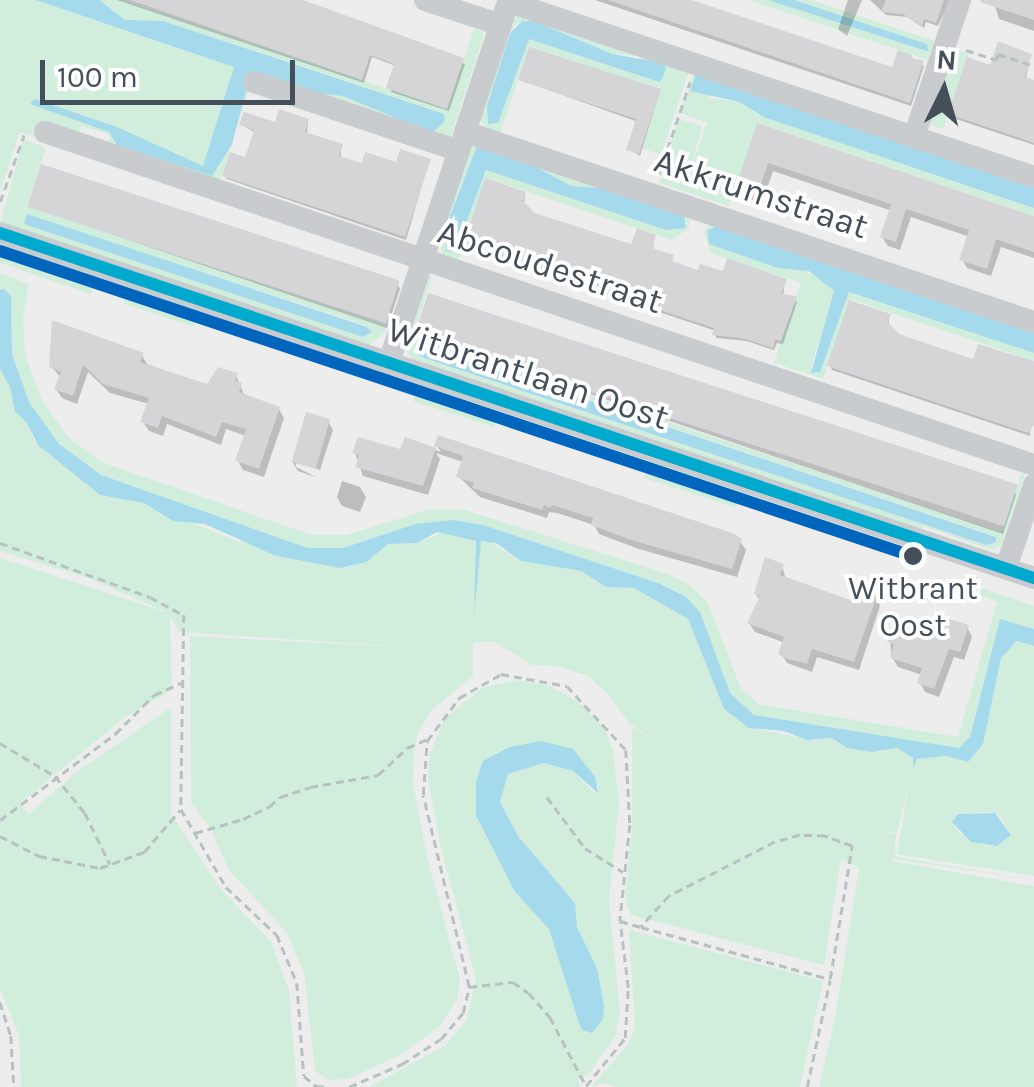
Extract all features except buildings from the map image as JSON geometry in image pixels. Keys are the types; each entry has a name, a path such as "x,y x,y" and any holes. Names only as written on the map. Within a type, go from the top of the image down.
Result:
{"street":[{"path":"425,0 501,25"},
{"path":"914,137 960,0"},
{"path":"388,365 509,1 1034,177"},
{"name":"Akkrumstraat","path":"254,82 652,194 1034,322"},
{"name":"Abcoudestraat","path":"45,132 1034,465"},
{"name":"Witbrantlaan Oost","path":"0,233 1034,578"},
{"path":"1006,568 1034,485"}],"path":[{"path":"946,44 996,60 998,54 1034,66"},
{"path":"652,194 696,64"},
{"path":"0,202 22,134 42,141 45,132"},
{"path":"0,543 150,597 184,615 181,809 226,887 277,935 297,984 304,1076 316,1087 325,1087"},
{"path":"195,833 269,808 280,796 378,775 408,748 428,738 459,698 501,674 567,686 626,750 630,825 620,921 628,988 625,1038 586,1086 550,1017 529,993 513,982 469,987"},
{"path":"0,820 115,734 154,695 183,682"},
{"path":"349,1087 402,1064 441,1039 463,1012 469,987 423,795 428,738"},
{"path":"0,743 55,776 85,813 110,864"},
{"path":"547,796 585,848 624,872"},
{"path":"0,836 38,856 100,868 144,852 181,809"},
{"path":"642,927 669,896 775,842 825,836 852,846 854,853 807,1087"},
{"path":"620,921 830,978"},
{"path":"0,1002 12,1036 14,1087"}],"green space":[{"path":"0,0 122,0 447,109 474,29 483,32 483,39 449,142 253,76 220,182 108,145 110,135 82,126 78,135 40,138 20,132 0,192"},
{"path":"749,0 768,0 928,52 927,44 794,0 811,0 935,41 928,60"},
{"path":"519,14 690,68 661,155 642,148 660,91 529,47 500,133 483,126 480,119 513,18","holes":["526,20 612,54 638,56 658,82 529,39 494,125 488,124 487,106 515,24"]},
{"path":"952,48 969,54 943,129 929,124"},
{"path":"695,70 710,98 739,102 766,118 1034,208 1034,216 757,123 729,206 657,182 664,177 676,182 679,172 662,169 679,119 702,126 692,164 707,123 681,113"},
{"path":"24,139 46,148 27,206 387,326 368,346 0,223","holes":["27,215 367,326 372,332 363,337 29,226 25,223"]},
{"path":"477,144 690,213 689,228 672,240 486,178 458,261 442,255 440,244 471,147","holes":["477,147 525,161 571,186 604,188 688,223 686,227 666,230 486,170 446,251 447,224"]},
{"path":"712,220 814,254 706,234 710,244 778,268 809,271 808,275 813,273 833,289 835,296 811,366 816,375 849,292 1034,353 1034,361 850,299 823,379 774,363 801,283 711,253 704,233"},
{"path":"7,245 97,275 91,294 0,263 0,248"},
{"path":"0,273 29,284 23,317 25,354 42,400 68,437 101,462 312,535 346,535 430,509 465,510 668,574 690,585 708,603 741,689 759,704 958,737 997,602 979,595 981,588 1034,606 1034,629 1000,619 970,737 959,748 754,715 730,693 691,602 658,583 483,525 415,524 343,548 308,548 101,475 59,444 29,402 12,354 11,296 0,290"},
{"path":"427,275 432,277 413,335 638,412 998,531 1002,531 1021,473 1025,475 1001,545 992,550 923,526 921,531 415,362 405,350","holes":["420,344 996,537 996,542 986,545 424,358 414,352"]},
{"path":"130,286 199,309 194,327 124,304"},
{"path":"0,369 10,387 15,412 27,423 35,442 100,495 144,503 237,541 259,545 276,556 348,568 388,544 417,543 444,532 476,541 475,555 481,541 486,540 521,561 581,571 606,587 634,588 688,619 724,709 750,728 815,740 832,738 847,748 878,752 897,748 913,758 913,767 917,759 946,756 968,762 983,744 1001,658 1019,640 1034,646 1034,876 897,854 909,785 897,833 870,830 896,834 894,853 898,857 1034,880 893,859 890,867 893,861 1034,886 1034,1087 819,1087 835,1017 859,868 841,859 824,965 631,915 625,899 632,828 632,727 661,743 630,724 606,692 588,676 557,666 532,665 493,641 473,643 473,676 432,710 418,733 414,754 413,782 426,852 460,980 457,999 440,1026 402,1054 348,1079 328,1080 315,1071 304,973 287,933 228,869 211,829 191,803 190,636 424,648 179,632 170,615 172,690 124,718 19,804 29,814 75,773 171,707 171,813 219,887 271,942 289,991 297,1087 21,1087 19,1035 0,989 0,558 169,613 86,577 0,551","holes":["989,812 1000,816 1011,835 997,846 983,845 961,834 953,824 958,814"]},
{"path":"419,382 500,408 494,427 413,401"},
{"path":"650,460 741,490 735,508 644,478"},
{"path":"519,680 550,686 577,701 604,727 613,750 619,803 609,899 620,1011 616,1035 588,1075 578,1079 580,1087 369,1087 446,1045 466,1020 476,980 441,848 428,781 429,756 444,720 484,687","holes":["541,741 599,788 593,792 573,771 560,764 544,763 508,774 500,802 518,836 574,903 577,927 597,968 586,1033 549,929 515,892 476,817 510,747"]},
{"path":"629,930 823,981 800,1087 616,1087 603,1083 591,1087 629,1043 635,1026"}],"water":[{"path":"36,0 99,0 125,20 163,21 444,114 445,121 432,133 343,96 316,93 251,72 232,144 212,176 117,145 109,132 30,104 35,99 117,127 203,166 234,67"},
{"path":"768,0 794,0 927,44 929,52"},
{"path":"522,21 534,21 612,54 663,63 666,68 662,79 659,82 529,39 498,123 488,124 487,106 510,33"},
{"path":"696,74 1034,187 1034,208 766,118 739,102 690,91"},
{"path":"477,146 525,161 571,186 603,188 667,209 684,217 686,228 666,230 486,170 455,252 446,251 447,224"},
{"path":"27,214 367,327 372,332 363,337 29,226 24,223"},
{"path":"718,226 1034,332 1034,353 849,292 820,372 811,373 834,291 809,271 778,268 709,244 707,231"},
{"path":"0,290 11,296 12,354 29,402 59,444 101,475 308,548 343,548 415,524 453,520 483,525 658,583 686,597 700,612 730,693 754,715 959,748 970,737 1000,619 1034,629 1034,646 1017,641 1001,658 983,744 968,762 946,756 917,759 913,768 913,758 897,748 872,752 847,748 832,738 807,740 784,731 749,728 724,709 688,619 634,588 606,587 581,571 521,561 496,543 481,541 474,617 476,541 437,532 417,543 388,544 366,562 341,568 276,556 205,524 173,521 144,503 100,495 38,445 27,423 15,412 10,387 0,369"},
{"path":"420,344 996,537 996,542 986,545 424,358 414,352"},
{"path":"541,741 573,749 595,777 598,793 573,771 544,763 508,774 500,802 518,836 575,903 577,927 597,968 604,1006 603,1019 592,1033 582,1030 579,1023 549,929 515,892 476,816 476,782 483,761 510,747"},
{"path":"995,813 1011,835 997,846 971,842 952,822 958,814"}],"transit line":[{"path":"0,233 1034,578"},
{"path":"0,251 915,557"}],"place":[{"name":"Witbrant Oost","path":"913,556"}]}
